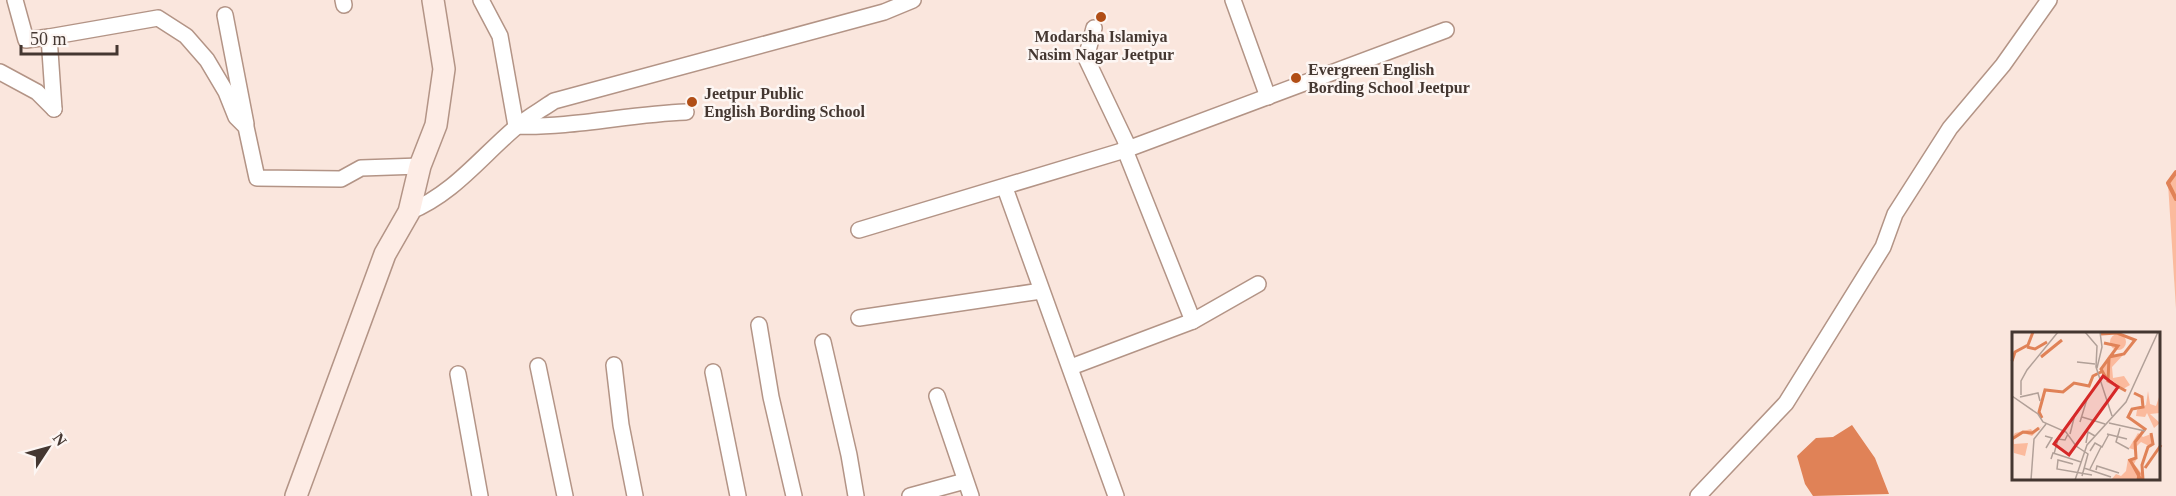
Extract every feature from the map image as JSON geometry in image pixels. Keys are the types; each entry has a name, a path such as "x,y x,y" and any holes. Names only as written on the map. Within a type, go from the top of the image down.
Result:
{"street":[{"path":"15,0 26,40 158,18 186,36 207,60 226,92 237,117 246,127"},
{"path":"296,496 385,254 409,212 420,166 436,125 443,95 444,69 433,0"},
{"path":"481,0 500,36 516,126"},
{"path":"409,212 431,203 452,188 516,126 554,101 884,12 913,0"},
{"path":"1233,0 1268,98"},
{"path":"1698,496 1786,403 1883,247 1895,214 1950,128 2003,65 2049,0"},
{"path":"225,15 257,178 341,179 361,168 420,166"},
{"path":"1094,28 1086,58 1126,142 1125,150 1193,321"},
{"path":"860,230 1125,150 1446,30"},
{"path":"0,72 37,92 54,109 49,37"},
{"path":"516,126 578,125 651,113 686,112"},
{"path":"1005,188 1116,496"},
{"path":"1071,367 1193,321 1258,284"},
{"path":"860,318 1041,291"},
{"path":"759,325 771,397 794,496"},
{"path":"823,342 856,496"},
{"path":"614,365 621,425 635,496"},
{"path":"538,366 565,496"},
{"path":"713,372 738,496"},
{"path":"458,374 480,496"},
{"path":"937,396 971,496"},
{"path":"910,496 965,481"}],"shaded area":[{"path":"2176,172 2176,309 2168,183"},
{"path":"1852,425 1875,458 1889,494 1813,496 1805,484 1797,456 1816,438 1833,437"}],"waterway":[{"path":"2176,172 2168,183 2176,199"}],"place":[{"name":"Modarsha Islamiya Nasim Nagar Jeetpur","path":"1101,17"},
{"name":"Evergreen English Bording School Jeetpur","path":"1296,78"},
{"name":"Jeetpur Public English Bording School","path":"692,102"}]}
